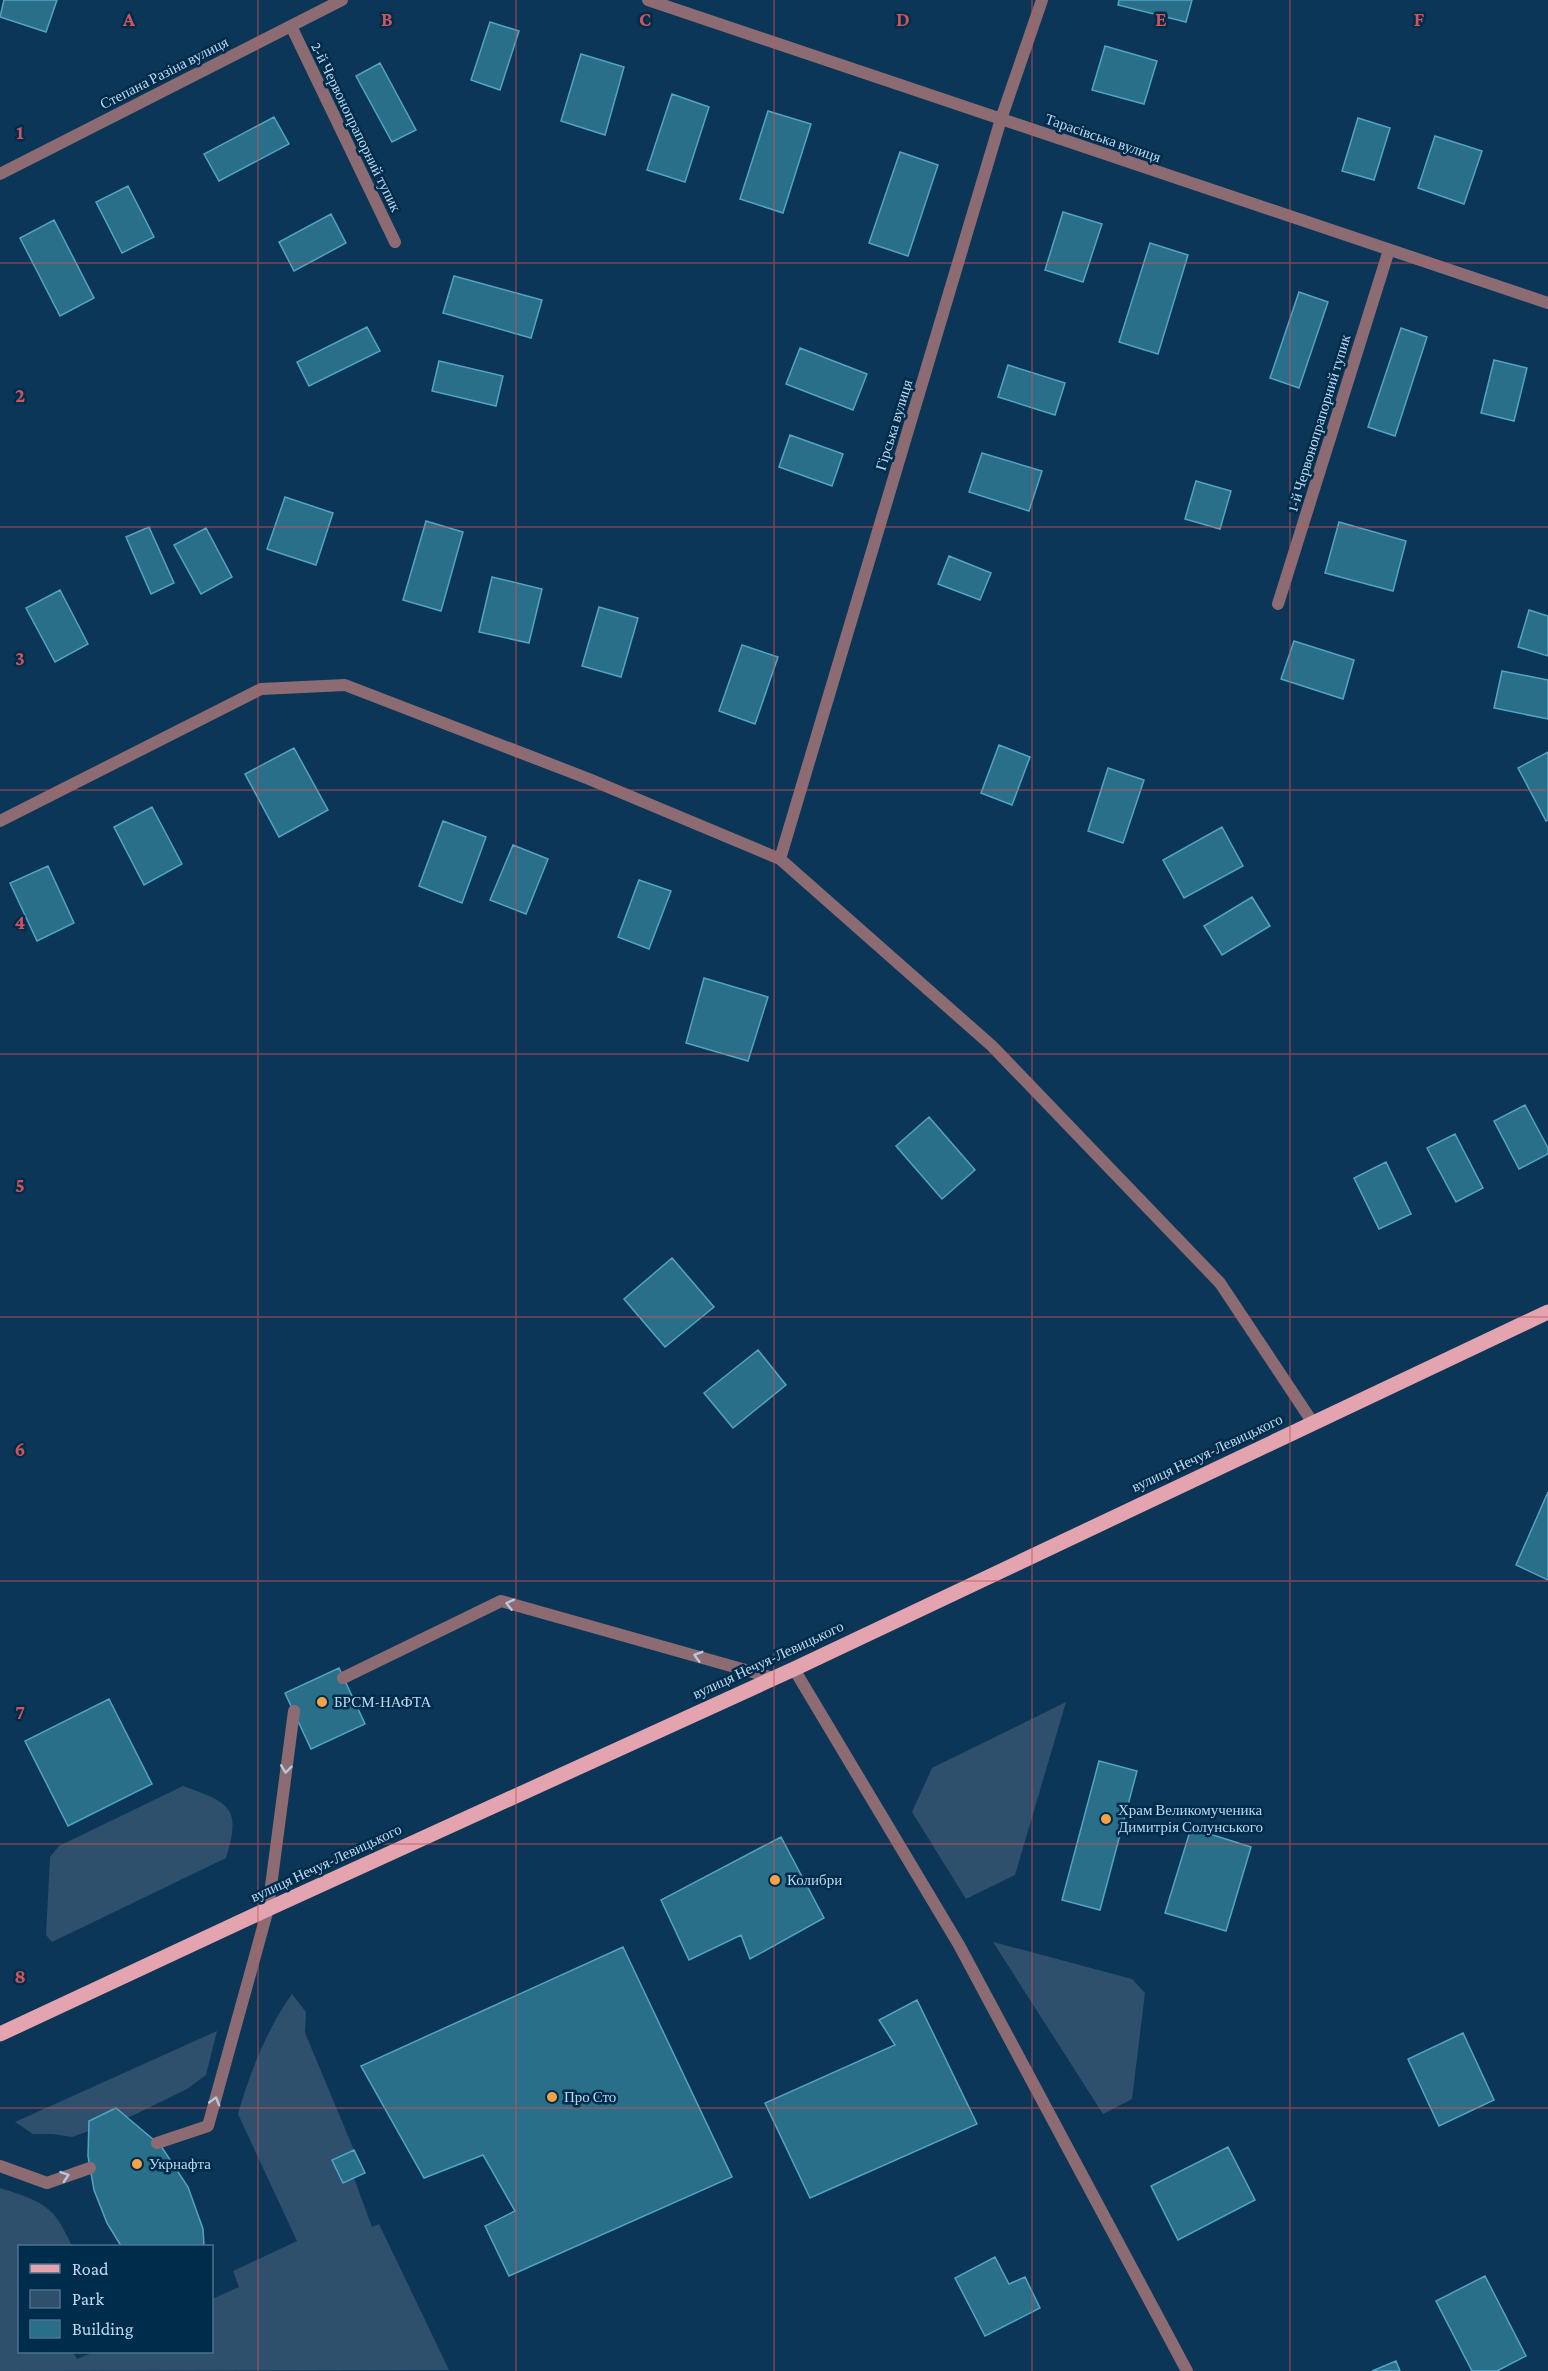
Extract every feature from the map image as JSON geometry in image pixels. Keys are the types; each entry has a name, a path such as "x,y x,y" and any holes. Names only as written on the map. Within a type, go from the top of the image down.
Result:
{"main road":[{"name":"вулиця Нечуя-Левицького","path":"0,2034 794,1669 1548,1312"}],"street":[{"name":"Степана Разіна вулиця","path":"0,174 342,0"},
{"name":"Тарасівська вулиця","path":"648,0 1548,303"},
{"name":"Гірська вулиця","path":"780,860 1001,119 1042,0"},
{"name":"2-й Червонопрапорний тупик","path":"291,26 395,242"},
{"name":"1-й Червонопрапорний тупик","path":"1278,604 1389,250"},
{"path":"0,822 261,689 345,685 589,779 780,860 992,1046 1220,1283 1313,1423"},
{"path":"343,1678 501,1601 774,1678"},
{"path":"794,1669 959,1945 1187,2371"},
{"path":"157,2143 208,2126 268,1909 294,1712"},
{"path":"0,2166 47,2183 90,2168"}],"green space":[{"path":"1066,1702 1015,1875 966,1899 912,1812 932,1768"},
{"path":"183,1786 211,1797 228,1809 232,1817 232,1827 226,1858 52,1942 46,1935 50,1857 59,1846"},
{"path":"993,1942 1132,1979 1145,1993 1132,2099 1103,2114"},
{"path":"292,1994 306,2012 305,2033 354,2150 332,2160 343,2182 354,2178 372,2227 379,2224 449,2370 0,2371 0,2188 30,2198 50,2210 71,2245 18,2245 18,2353 74,2353 77,2359 92,2353 213,2353 213,2299 239,2287 233,2271 297,2241 238,2114 260,2051"},
{"path":"217,2031 206,2075 187,2089 134,2115 72,2137 33,2134 15,2122"}],"building":[{"path":"4,0 57,0 46,32 0,17"},
{"path":"1119,0 1192,0 1186,22 1118,5"},
{"path":"490,22 519,31 500,90 471,80"},
{"path":"1105,46 1157,61 1144,104 1092,90"},
{"path":"581,54 624,67 605,135 561,121"},
{"path":"380,63 416,130 392,142 356,76"},
{"path":"672,94 709,107 685,182 647,170"},
{"path":"768,111 811,124 783,213 740,199"},
{"path":"274,117 289,144 219,181 204,154"},
{"path":"1358,118 1390,128 1374,180 1342,171"},
{"path":"1435,136 1482,151 1464,204 1418,188"},
{"path":"900,152 938,165 908,256 869,243"},
{"path":"128,186 154,237 122,253 96,202"},
{"path":"1063,212 1102,224 1083,282 1045,270"},
{"path":"331,214 346,243 294,271 279,242"},
{"path":"54,220 94,298 60,316 20,238"},
{"path":"1150,243 1188,255 1158,354 1119,342"},
{"path":"454,276 542,300 531,338 443,313"},
{"path":"1299,292 1328,302 1299,388 1270,378"},
{"path":"367,327 380,351 309,386 297,362"},
{"path":"1401,328 1427,337 1395,436 1368,427"},
{"path":"800,348 867,374 853,410 786,384"},
{"path":"1494,360 1527,368 1514,421 1481,413"},
{"path":"439,361 503,376 496,406 432,391"},
{"path":"1008,365 1065,383 1055,415 998,397"},
{"path":"790,435 843,454 832,486 779,467"},
{"path":"982,453 1042,471 1029,511 969,492"},
{"path":"1196,481 1231,491 1220,529 1185,519"},
{"path":"285,497 333,513 316,565 267,549"},
{"path":"426,521 463,532 441,611 403,600"},
{"path":"1339,522 1406,541 1393,591 1325,573"},
{"path":"149,527 174,583 151,594 126,537"},
{"path":"206,528 232,577 201,594 174,545"},
{"path":"949,556 991,573 980,600 938,584"},
{"path":"492,577 542,589 529,643 479,632"},
{"path":"60,590 88,644 55,662 26,608"},
{"path":"599,607 638,618 621,677 582,666"},
{"path":"1529,610 1548,616 1548,656 1518,647"},
{"path":"1294,641 1354,660 1343,699 1281,679"},
{"path":"742,645 778,657 755,724 719,711"},
{"path":"1502,671 1548,680 1548,719 1494,708"},
{"path":"999,745 1030,757 1012,805 981,793"},
{"path":"294,748 328,810 279,837 245,774"},
{"path":"1548,752 1548,820 1546,821 1518,768"},
{"path":"1108,768 1144,780 1123,843 1088,831"},
{"path":"152,807 182,864 144,885 114,827"},
{"path":"443,821 486,837 462,903 419,886"},
{"path":"1222,827 1243,866 1184,898 1163,860"},
{"path":"513,845 548,859 526,914 490,900"},
{"path":"48,866 74,923 37,941 10,883"},
{"path":"639,880 671,891 649,949 618,937"},
{"path":"1252,897 1270,926 1222,955 1204,926"},
{"path":"704,978 768,997 748,1061 686,1043"},
{"path":"1525,1105 1548,1148 1548,1154 1519,1169 1494,1121"},
{"path":"929,1117 975,1170 942,1199 896,1146"},
{"path":"1455,1134 1483,1188 1456,1202 1427,1148"},
{"path":"1386,1162 1411,1214 1379,1229 1354,1178"},
{"path":"672,1258 714,1307 665,1347 624,1299"},
{"path":"758,1350 786,1385 733,1428 704,1393"},
{"path":"1548,1492 1548,1580 1516,1565"},
{"name":"БРСМ-НАФТА","path":"339,1668 365,1724 311,1749 285,1693"},
{"path":"109,1699 152,1784 68,1826 25,1741"},
{"path":"1099,1761 1137,1771 1100,1910 1062,1900"},
{"path":"1191,1828 1251,1847 1226,1931 1165,1913"},
{"path":"781,1837 824,1918 750,1959 741,1935 689,1960 661,1900"},
{"path":"623,1947 732,2177 509,2276 485,2226 515,2211 483,2155 424,2178 361,2066"},
{"path":"917,2000 977,2124 810,2198 765,2103 895,2045 879,2020"},
{"path":"1463,2033 1494,2100 1439,2126 1408,2059"},
{"path":"116,2108 161,2146 188,2187 203,2229 204,2245 120,2245 107,2223 94,2190 88,2156 89,2121"},
{"path":"1228,2147 1255,2200 1178,2240 1151,2186"},
{"path":"354,2150 365,2173 343,2183 332,2160"},
{"path":"995,2257 1009,2284 1025,2277 1040,2308 985,2336 955,2278"},
{"path":"1485,2276 1526,2356 1497,2371 1472,2371 1436,2301"},
{"path":"1396,2361 1400,2371 1372,2371"}],"place":[{"name":"БРСМ-НАФТА","path":"322,1702"},
{"name":"Храм Великомученика Димитрія Солунського","path":"1106,1819"},
{"name":"Колибри","path":"775,1880"},
{"name":"Про Сто","path":"552,2097"},
{"name":"Укрнафта","path":"137,2164"}]}
